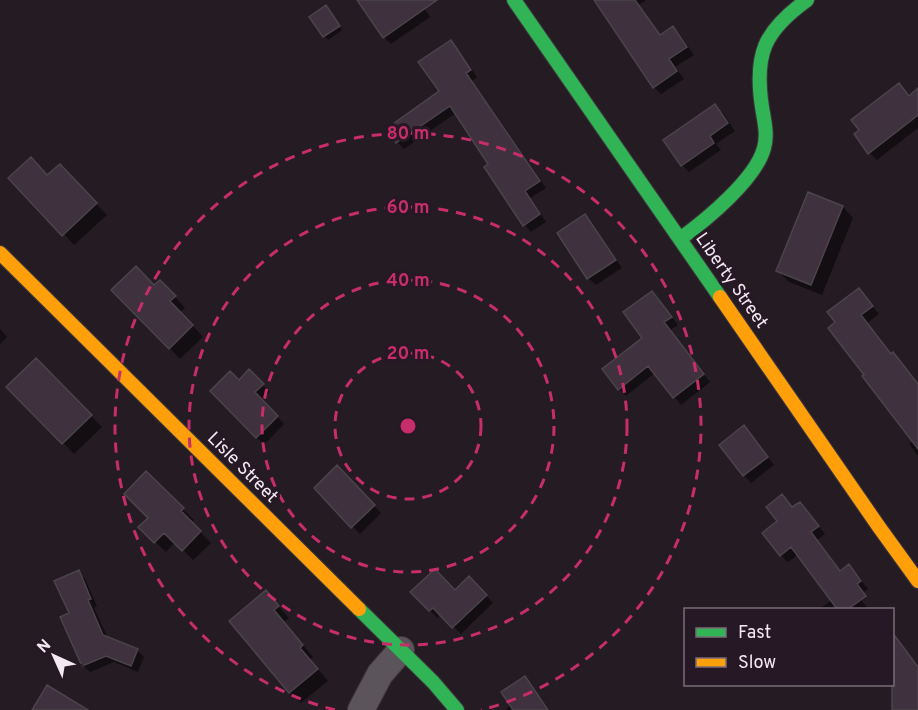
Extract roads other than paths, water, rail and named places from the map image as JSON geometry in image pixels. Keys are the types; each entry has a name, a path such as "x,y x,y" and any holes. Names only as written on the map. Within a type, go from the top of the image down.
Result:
{"street":[{"name":"Liberty Street","path":"514,0 918,581"},
{"path":"680,240 704,221 742,183 760,159 765,149 766,137 758,86 760,57 781,21 807,0"},
{"name":"Lisle Street","path":"0,253 401,650 457,710"},
{"path":"361,710 380,674 401,650"}]}
